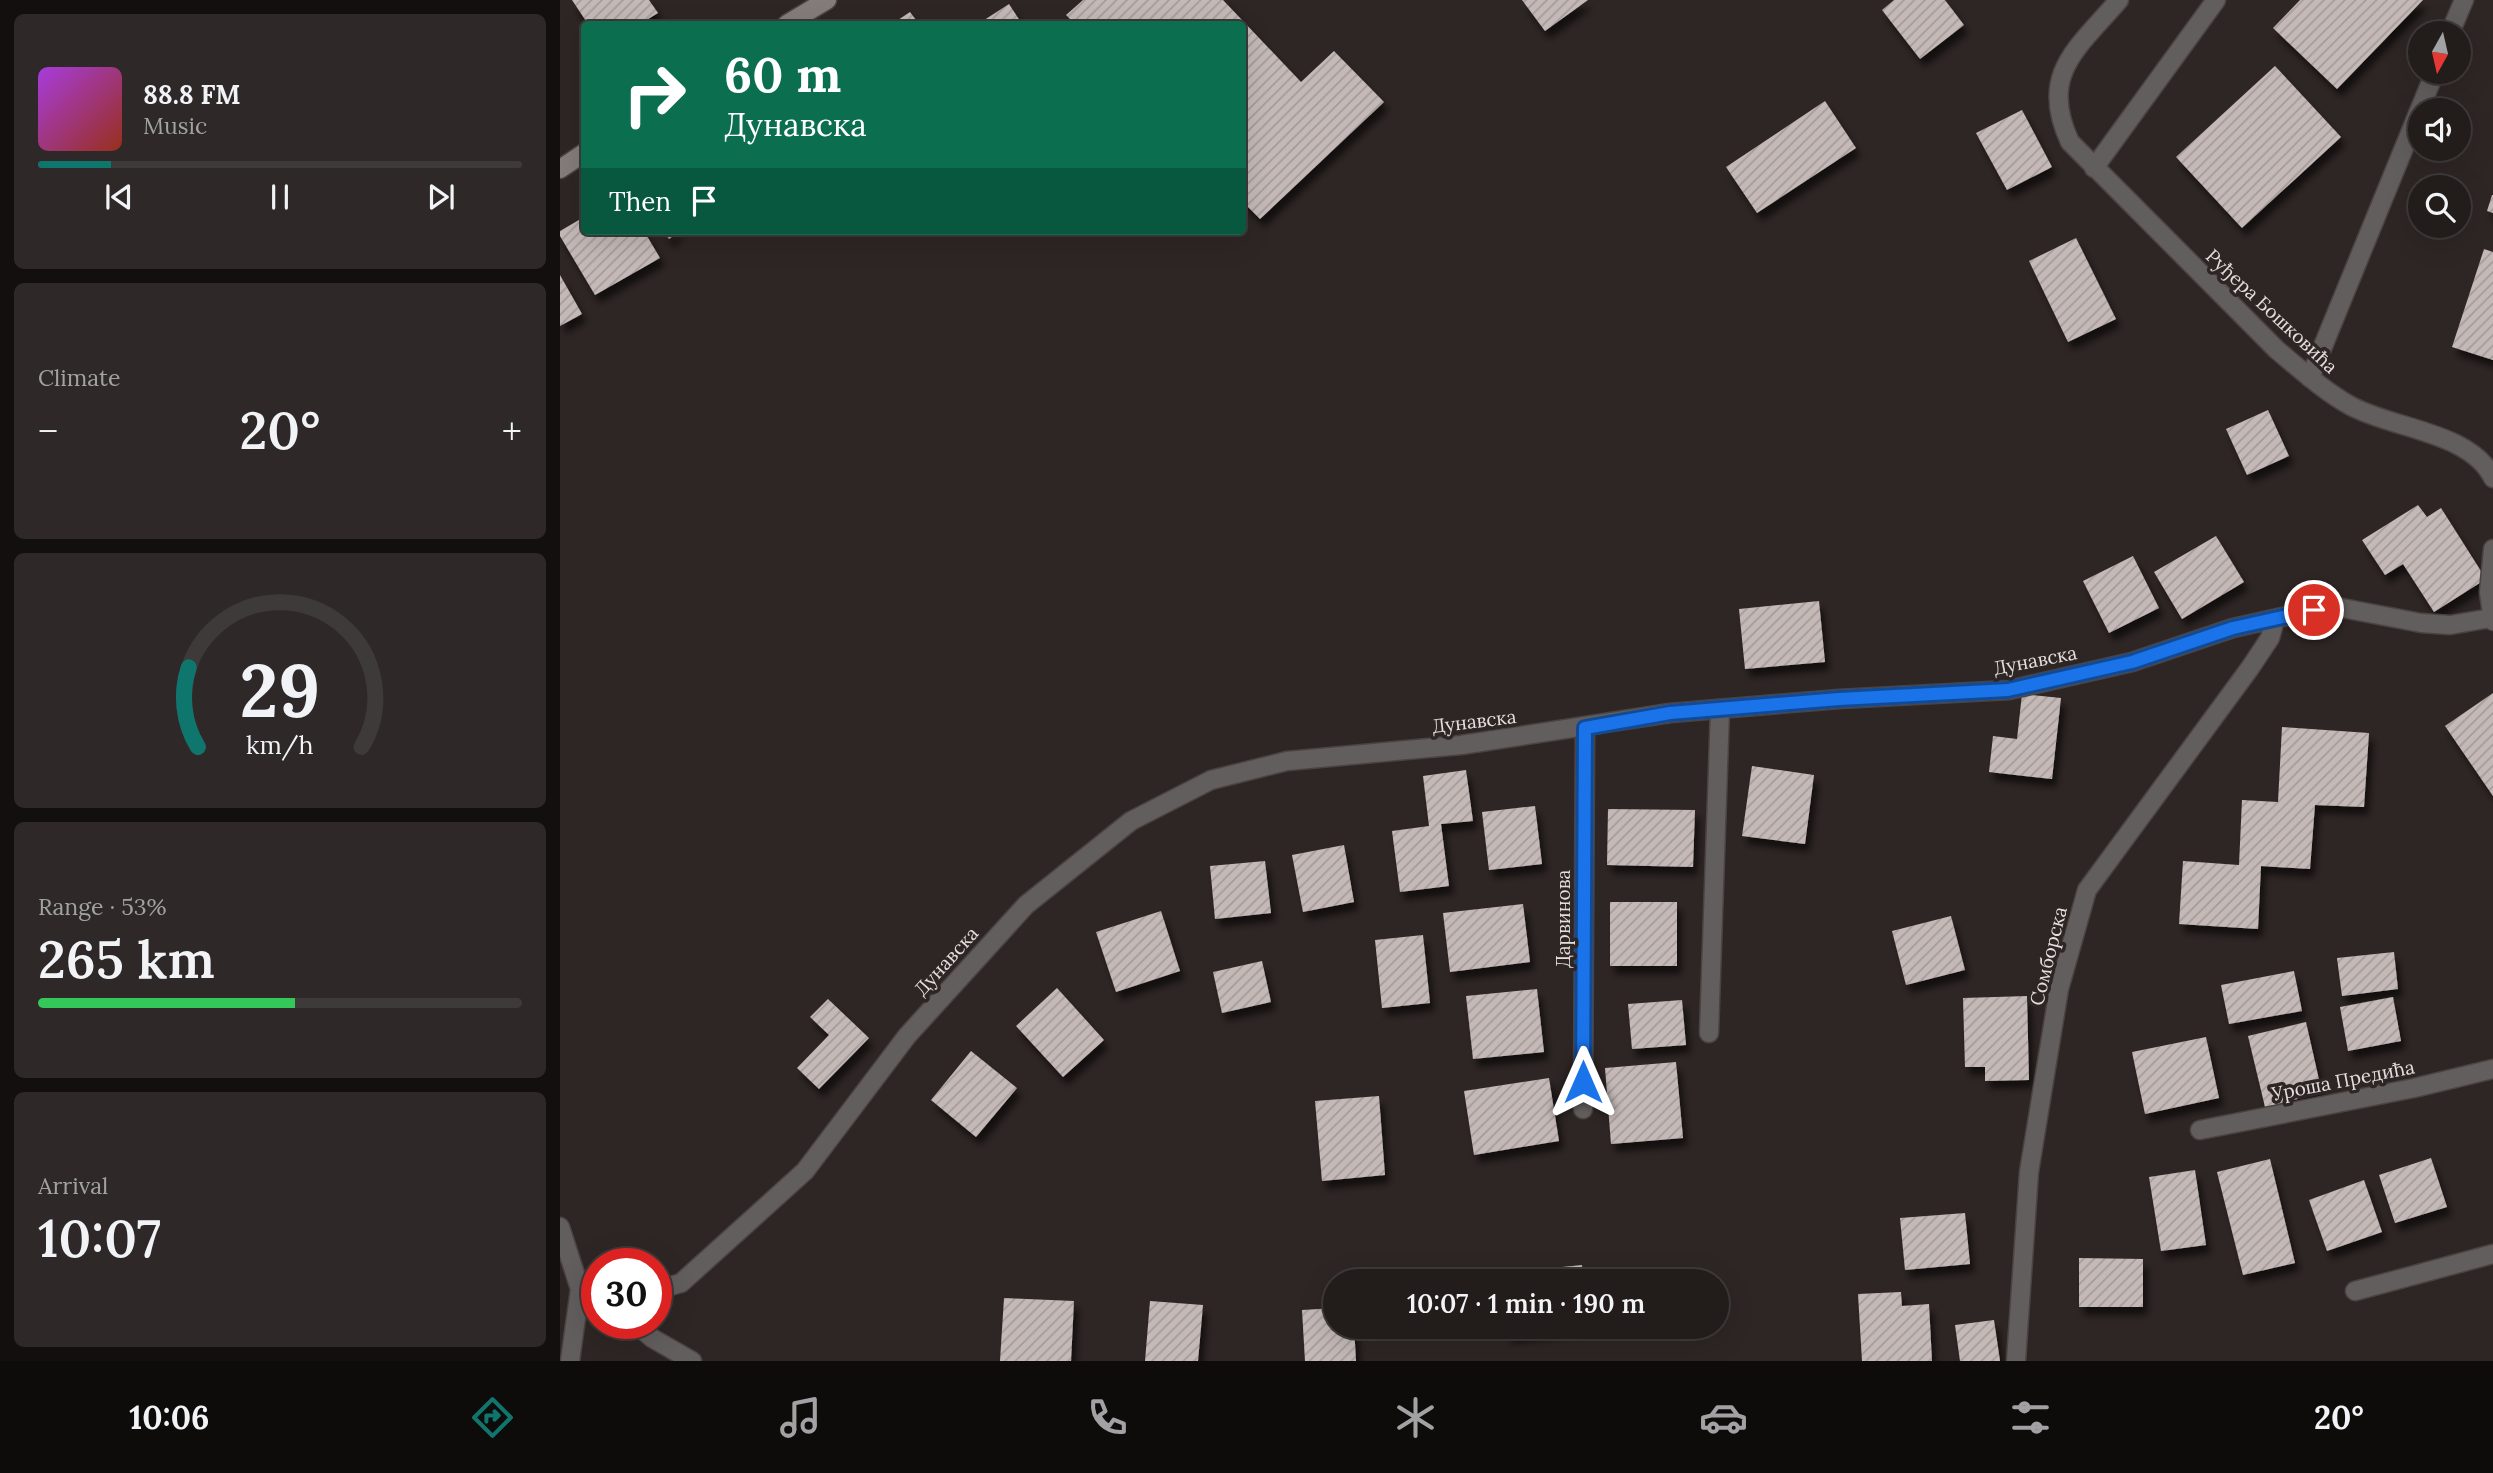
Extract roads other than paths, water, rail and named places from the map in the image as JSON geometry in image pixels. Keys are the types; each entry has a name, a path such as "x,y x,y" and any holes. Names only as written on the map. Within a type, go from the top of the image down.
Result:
{"main road":[{"path":"792,21 827,0"},
{"path":"560,169 581,155"}],"street":[{"name":"Руђера Бошковића","path":"2119,0 2066,59 2057,88 2060,120 2070,142 2277,350 2310,378 2354,407 2463,447 2491,466"},
{"path":"2094,168 2216,0"},
{"path":"2455,21 2464,0"},
{"path":"2310,378 2430,84"},
{"path":"2492,620 2489,592 2493,549"},
{"name":"Дунавска","path":"672,1286 681,1283 805,1171 907,1036 1026,905 1131,821 1212,780 1286,761 1461,745 1670,713 2008,690 2132,662 2233,628 2337,607 2421,624 2450,625 2492,620"},
{"name":"Сомборска","path":"2016,1361 2029,1172 2059,989 2087,890 2250,668 2270,638 2275,620"},
{"path":"1709,1033 1720,709"},
{"name":"Дарвинова","path":"1583,1109 1585,728"},
{"name":"Уроша Предића","path":"2200,1130 2414,1088 2493,1069"},
{"path":"560,1227 581,1276"},
{"path":"2355,1291 2493,1254"},
{"path":"570,1361 581,1319"},
{"path":"654,1339 692,1361"}]}
